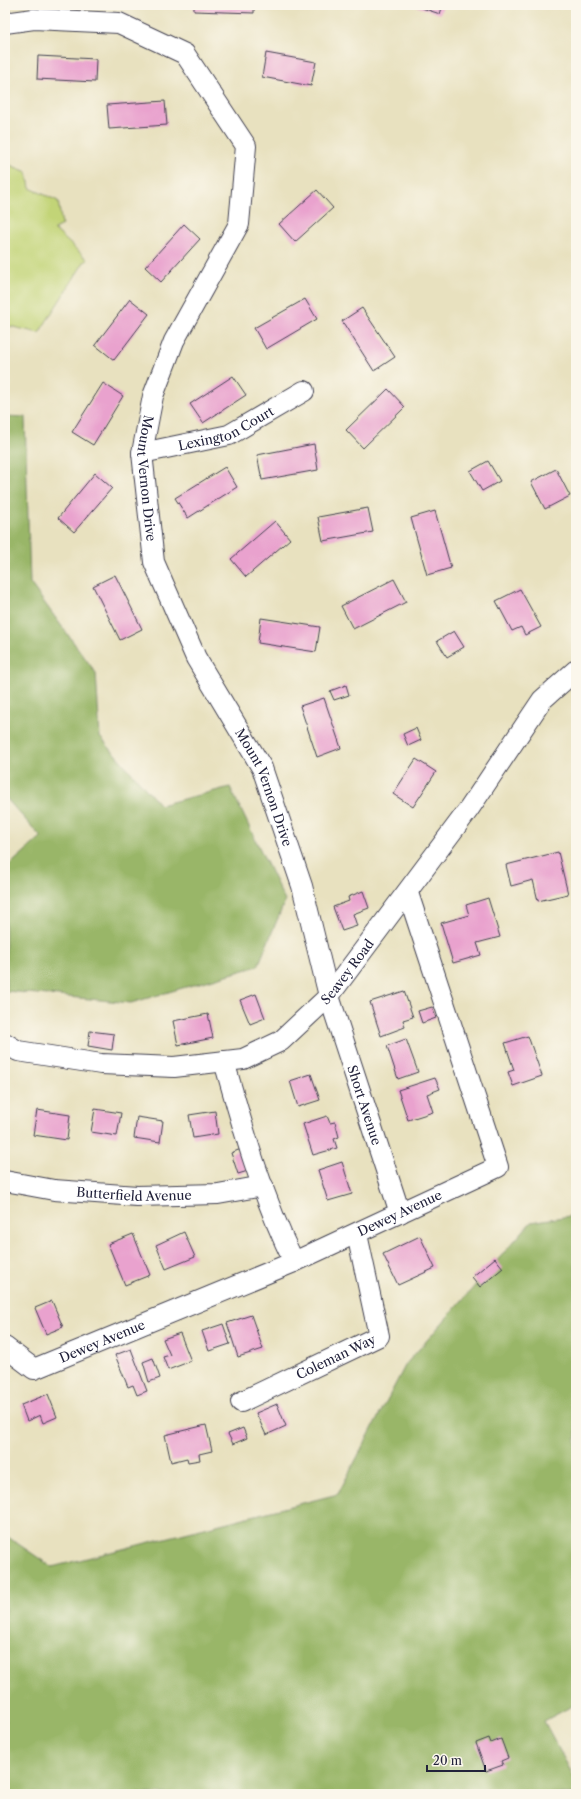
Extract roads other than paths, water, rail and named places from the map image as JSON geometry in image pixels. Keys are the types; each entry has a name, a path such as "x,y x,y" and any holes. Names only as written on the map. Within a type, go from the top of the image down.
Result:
{"street":[{"name":"Mount Vernon Drive","path":"5,23 34,19 119,23 184,54 246,146 239,224 174,341 153,396 142,453 154,562 196,658 262,768 302,886 329,996"},
{"name":"Lexington Court","path":"142,453 229,435 304,391"},
{"name":"Seavey Road","path":"5,1043 18,1050 101,1064 174,1067 243,1059 281,1041 329,996 408,893 469,809 542,700 576,670"},
{"name":"Dewey Avenue","path":"5,1347 34,1369 294,1262 498,1168 408,893"},
{"name":"Short Avenue","path":"329,996 400,1213"},
{"path":"224,1062 263,1186 283,1239 294,1262"},
{"name":"Butterfield Avenue","path":"5,1180 54,1190 137,1196 218,1194 263,1186"},
{"name":"Coleman Way","path":"241,1402 379,1336 357,1234"}]}
